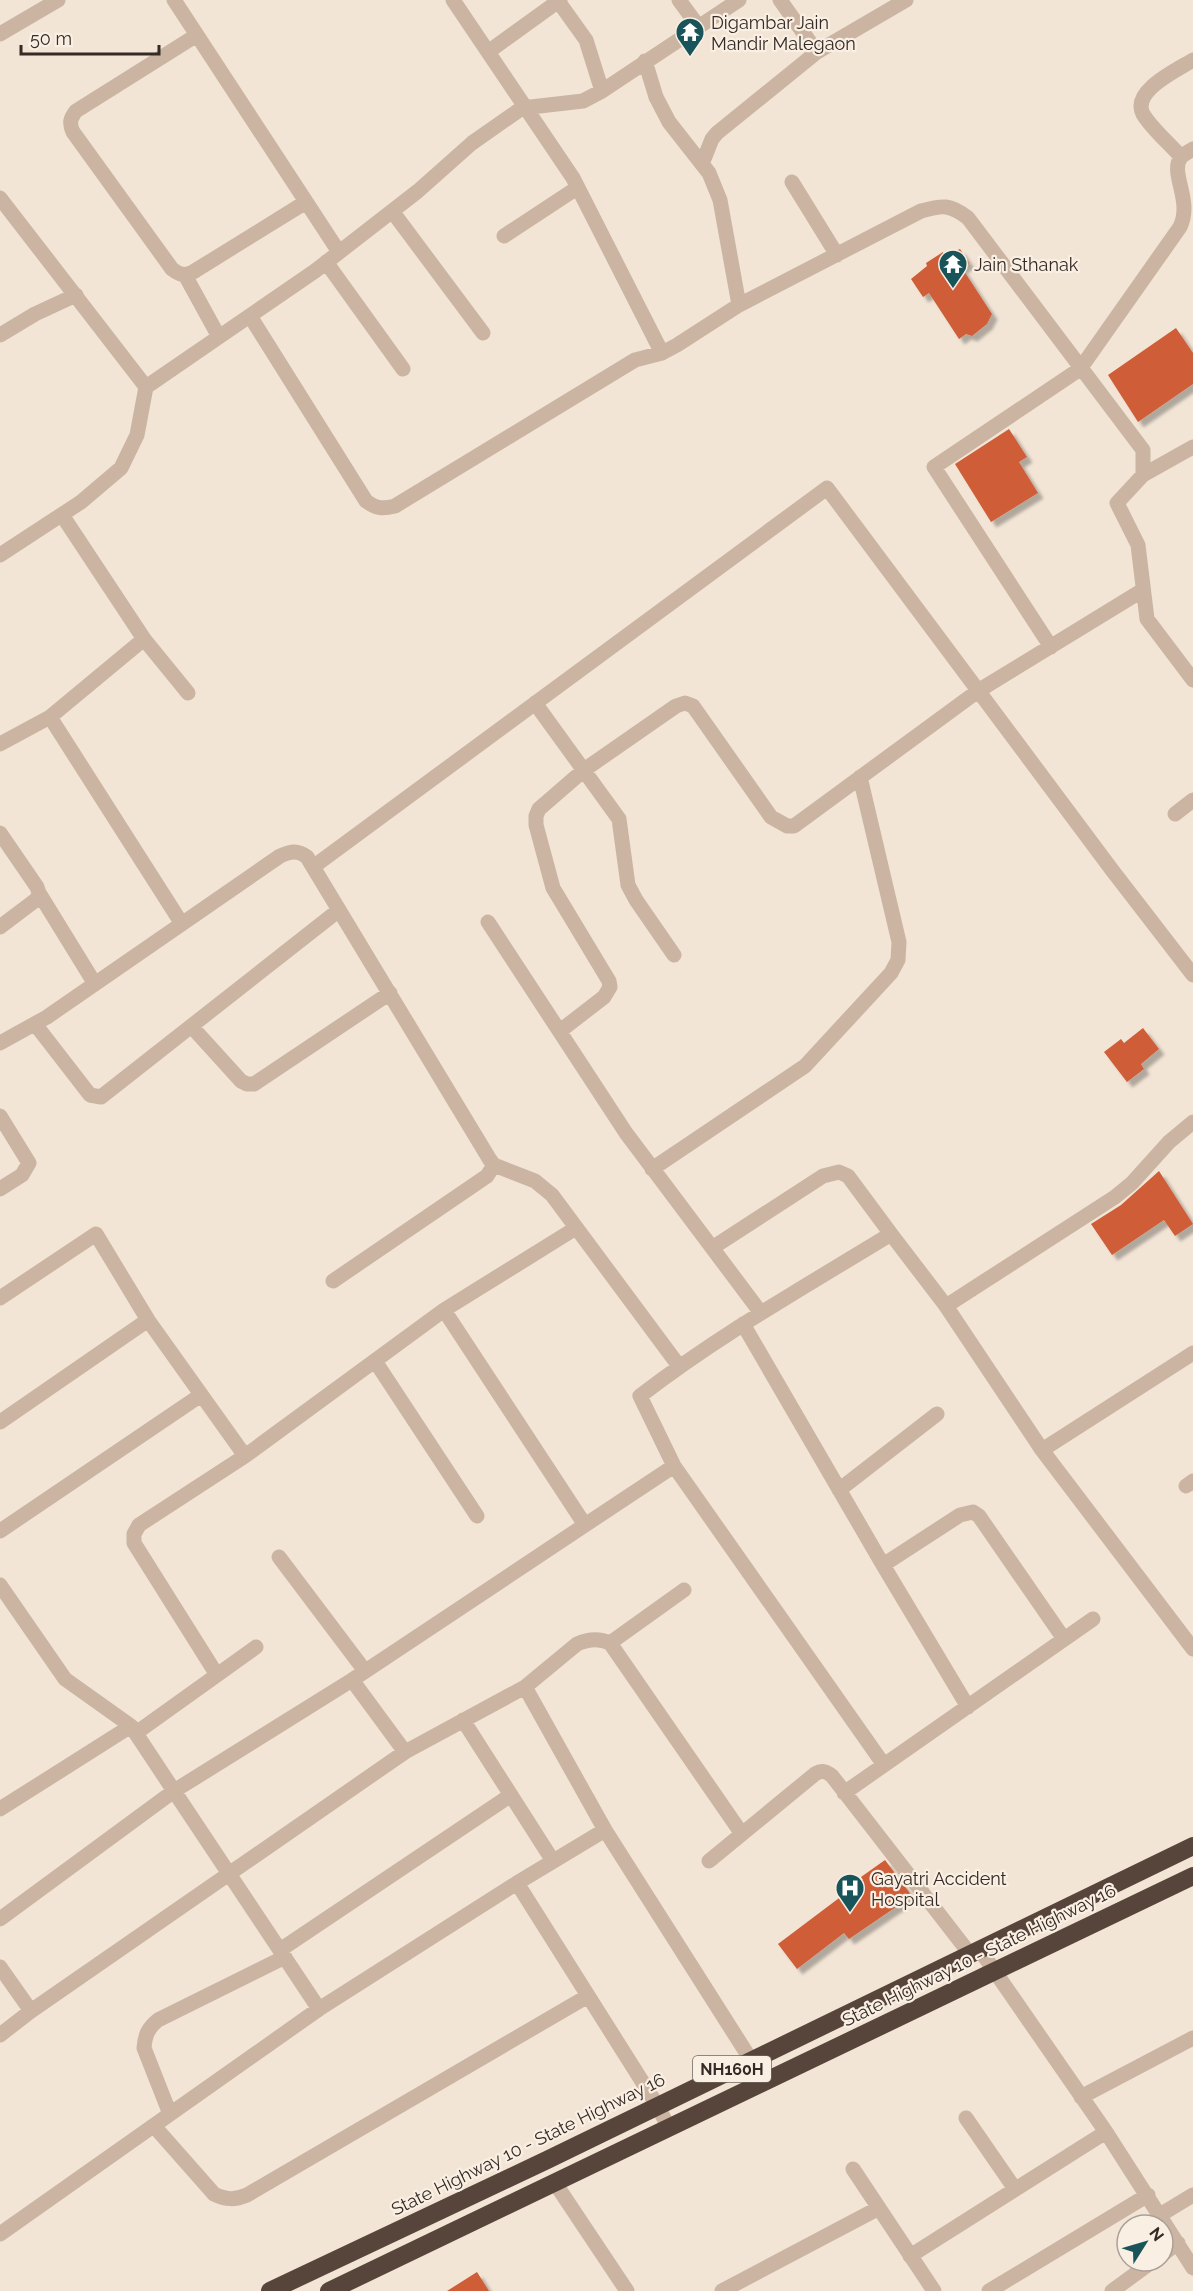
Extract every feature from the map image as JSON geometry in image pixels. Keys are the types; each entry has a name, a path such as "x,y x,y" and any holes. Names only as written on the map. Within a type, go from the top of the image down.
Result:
{"highway":[{"name":"State Highway 10 - State Highway 16","path":"270,2291 1193,1846"},
{"name":"State Highway 10 - State Highway 16","path":"329,2291 1193,1876"}],"street":[{"path":"0,34 58,0"},
{"path":"174,0 339,252"},
{"path":"453,0 577,188 662,352"},
{"path":"488,52 559,0 586,40 602,91"},
{"path":"679,0 698,26"},
{"path":"0,555 81,502 121,468 137,435 146,387 326,262 392,212 472,143 525,108 583,101 602,91 739,0"},
{"path":"780,0 817,52"},
{"path":"702,164 712,139 717,133 817,52 906,0"},
{"path":"197,35 76,111 70,118 72,132 172,269 178,274 185,275 306,202"},
{"path":"1051,647 934,467 1080,369 1180,227 1189,210 1177,167 1187,153 1144,114 1140,105 1142,97 1149,89 1193,60"},
{"path":"645,61 656,97 669,122 709,173 720,200 724,233 739,305"},
{"path":"792,182 837,255"},
{"path":"504,236 577,188"},
{"path":"0,198 146,387"},
{"path":"250,316 366,501 375,507 385,509 395,506 635,360 677,345 739,305 921,211 939,206 955,208 968,218 1143,450 1143,475"},
{"path":"392,212 483,333"},
{"path":"326,262 403,369"},
{"path":"185,275 219,337"},
{"path":"0,335 35,314 76,295"},
{"path":"1193,447 1143,475 1117,503 1138,545 1147,619 1193,680"},
{"path":"313,867 827,488 1193,975"},
{"path":"62,515 144,639 188,693"},
{"path":"560,1031 604,997 610,987 609,981 553,888 536,825 539,809 584,770 676,706 685,703 693,706 771,817 787,826 794,825 978,691 1143,590"},
{"path":"0,744 50,717 144,639"},
{"path":"535,703 619,819 628,885 674,955"},
{"path":"50,717 182,924"},
{"path":"652,1169 805,1066 882,984 898,960 899,942 860,777"},
{"path":"1175,814 1193,800"},
{"path":"0,833 38,887 39,893 95,984"},
{"path":"0,1043 35,1024 289,852 300,852 307,857 494,1165 535,1181 544,1187 679,1366"},
{"path":"0,927 37,899 39,893"},
{"path":"35,1024 90,1095 96,1098 107,1094 339,910"},
{"path":"488,922 626,1133 761,1313"},
{"path":"192,1027 241,1081 254,1084 390,993"},
{"path":"0,1116 29,1163 22,1175 0,1189"},
{"path":"946,1306 1124,1190 1169,1142 1193,1122"},
{"path":"333,1281 487,1176 494,1165"},
{"path":"712,1248 823,1176 839,1172 848,1176 946,1306 1042,1450 1193,1648"},
{"path":"217,1675 134,1543 134,1533 140,1525 245,1456 444,1310 576,1228"},
{"path":"0,1298 96,1234 148,1320 245,1456"},
{"path":"884,1765 674,1466 640,1396 679,1366 743,1324 891,1234"},
{"path":"444,1310 585,1524"},
{"path":"0,1422 148,1320"},
{"path":"743,1324 968,1707"},
{"path":"1042,1450 1193,1353"},
{"path":"375,1360 477,1516"},
{"path":"0,1531 201,1395"},
{"path":"839,1490 937,1414"},
{"path":"0,1919 174,1791 358,1676 674,1466"},
{"path":"883,1565 960,1515 973,1512 979,1516 1064,1639"},
{"path":"279,1557 405,1752"},
{"path":"0,1584 65,1679 133,1729 319,2008"},
{"path":"610,1643 684,1590"},
{"path":"844,1792 1093,1619"},
{"path":"0,2035 31,2011 405,1752 525,1688 577,1644 586,1640 603,1640 615,1647 742,1834"},
{"path":"0,1809 133,1729 256,1647"},
{"path":"525,1688 605,1830 751,2060"},
{"path":"464,1720 553,1861"},
{"path":"709,1861 820,1771 832,1776 975,1952 995,1971 1159,2213"},
{"path":"170,2114 144,2048 145,2037 150,2027 158,2020 282,1953 511,1795"},
{"path":"0,2234 319,2008 605,1830"},
{"path":"517,1883 657,2105 669,2128"},
{"path":"0,1967 31,2011"},
{"path":"154,2126 214,2194 224,2199 237,2199 588,1996"},
{"path":"1081,2097 1193,2038"},
{"path":"966,2118 1015,2189"},
{"path":"910,2256 1106,2132"},
{"path":"853,2169 934,2291"},
{"path":"555,2183 627,2291"},
{"path":"989,2291 1148,2195"},
{"path":"1163,2213 1193,2195"},
{"path":"722,2291 879,2208"},
{"path":"1175,2238 1193,2268"},
{"path":"1112,2291 1137,2273"}],"building":[{"path":"960,249 969,263 962,268 992,314 987,324 972,336 966,334 959,339 929,293 923,297 911,279 927,266 926,263 943,252 944,256"},
{"path":"1176,328 1193,353 1193,384 1138,422 1108,375"},
{"path":"1009,429 1027,457 1019,462 1038,493 991,522 955,464"},
{"path":"1143,1028 1159,1049 1141,1064 1144,1069 1127,1082 1104,1052 1121,1039 1124,1043"},
{"path":"1159,1171 1193,1224 1175,1236 1164,1220 1112,1255 1091,1224 1121,1205"},
{"path":"885,1860 912,1896 849,1939 844,1933 797,1969 778,1944 863,1880 861,1877"},
{"path":"477,2272 489,2291 447,2291"}],"place":[{"name":"Digambar Jain Mandir Malegaon","path":"690,58"},
{"name":"Jain Sthanak","path":"953,290"},
{"name":"Gayatri Accident Hospital","path":"850,1914"}]}
